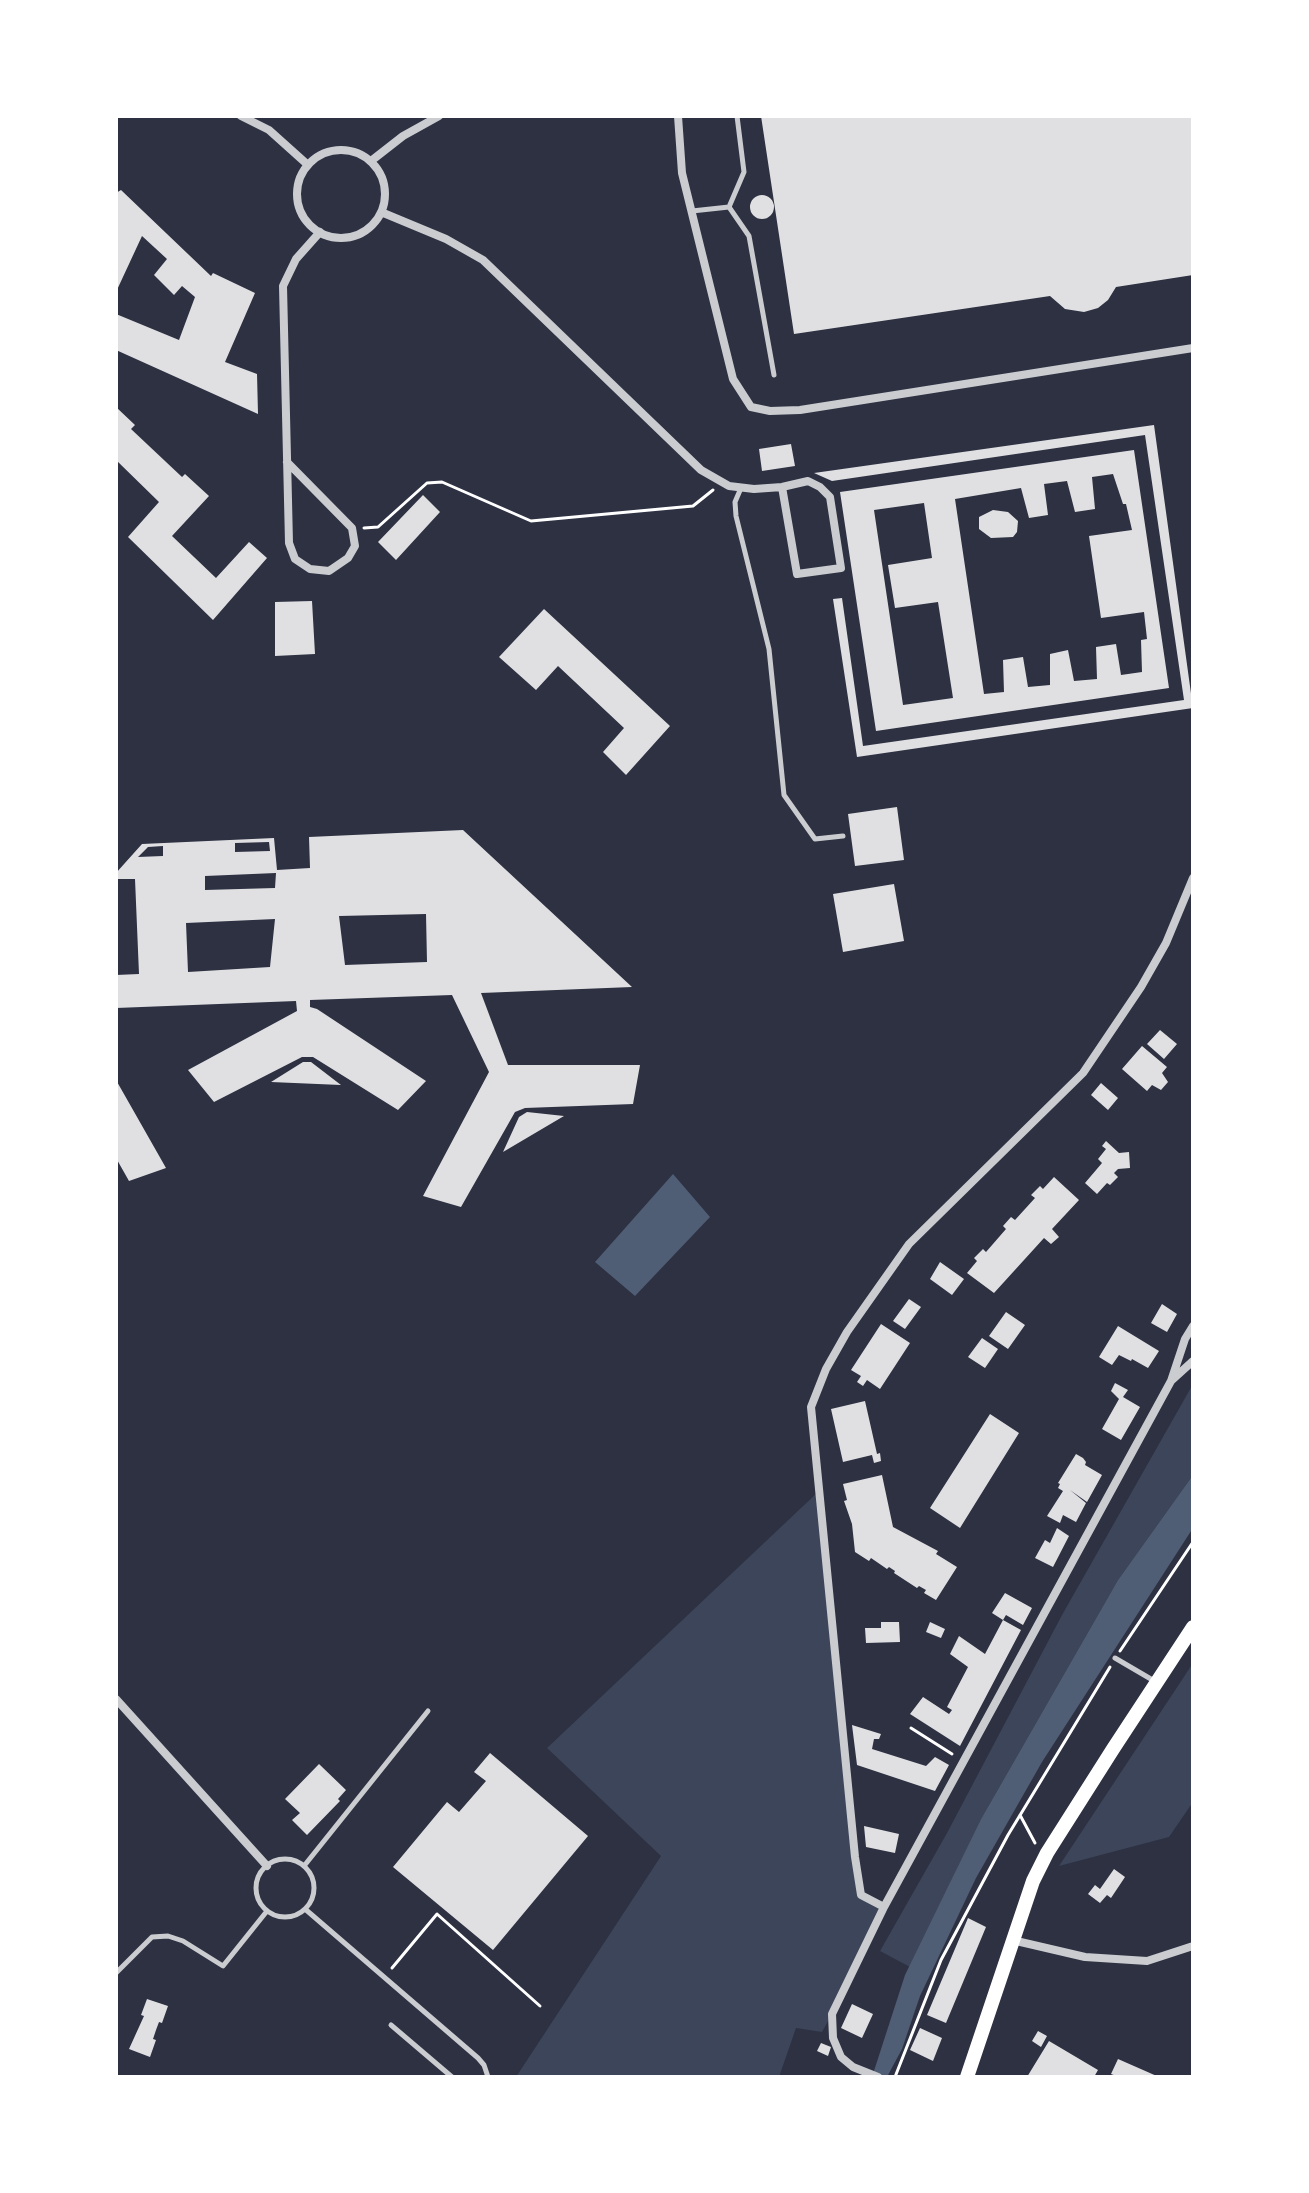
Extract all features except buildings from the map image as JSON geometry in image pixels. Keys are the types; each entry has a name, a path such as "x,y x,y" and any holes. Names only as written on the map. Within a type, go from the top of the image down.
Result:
{"main road":[{"path":"967,2077 1033,1881 1047,1853 1193,1627"}],"street":[{"path":"241,116 269,130 308,165"},
{"path":"371,161 403,136 439,116"},
{"path":"678,116 682,173 733,379 751,407 770,411 800,410 1193,348"},
{"path":"345,150 371,161 384,185 385,199 373,224 362,233 333,237 309,224 298,201 297,188 308,165 318,156 345,150"},
{"path":"381,212 446,239 483,260 701,470 723,482 741,487 782,487 808,481 820,487 830,497 841,568 797,574 782,487"},
{"path":"287,462 352,528 355,546 348,558 329,571 310,569 295,559 289,543 287,462 283,286 296,259 320,232"},
{"path":"884,1907 861,1895 855,1857 811,1407 826,1369 847,1332 909,1244 1083,1073 1141,987 1166,943 1193,878"},
{"path":"878,2077 853,2067 841,2057 833,2038 832,2014 884,1907 1171,1381 1185,1339 1193,1326"},
{"path":"1171,1381 1193,1361"},
{"path":"116,1699 267,1866"},
{"path":"1012,1940 1085,1957 1147,1961 1193,1946"}],"lane":[{"path":"729,207 744,172 737,116"},
{"path":"692,211 729,207"},
{"path":"729,207 749,236 774,375"},
{"path":"741,487 735,502 736,516 769,649 784,795 815,839 843,836"},
{"path":"1115,1658 1156,1682"},
{"path":"304,1866 428,1711"},
{"path":"286,1859 304,1866 315,1888 314,1896 305,1909 285,1918 267,1911 260,1903 257,1883 267,1866 286,1859"},
{"path":"305,1909 478,2058 488,2077"},
{"path":"116,1973 152,1937 168,1936 183,1941 223,1966 267,1911"},
{"path":"391,2025 452,2077"}],"path":[{"path":"352,528 378,527 427,483 442,482 531,521 693,506 723,482"},
{"path":"895,2077 941,1960 1020,1814 1115,1658 1193,1542"},
{"path":"911,1728 963,1761"},
{"path":"1020,1814 1037,1847 1047,1853"},
{"path":"384,1977 437,1914 540,2006"}],"shaded area":[{"path":"673,1174 710,1217 635,1296 595,1262"},
{"path":"1193,1384 1193,1475 1118,1580 981,1819 910,1967 880,1951 947,1833 1062,1615"},
{"path":"1193,1475 1193,1528 1042,1762 976,1878 920,1996 902,2049 887,2077 872,2077 905,1975 981,1819 1118,1580"},
{"path":"819,1491 861,1895 884,1907 832,2014 822,2032 796,2028 779,2077 516,2077 661,1856 547,1748"},
{"path":"1193,1663 1193,1802 1169,1837 1059,1866"}]}
